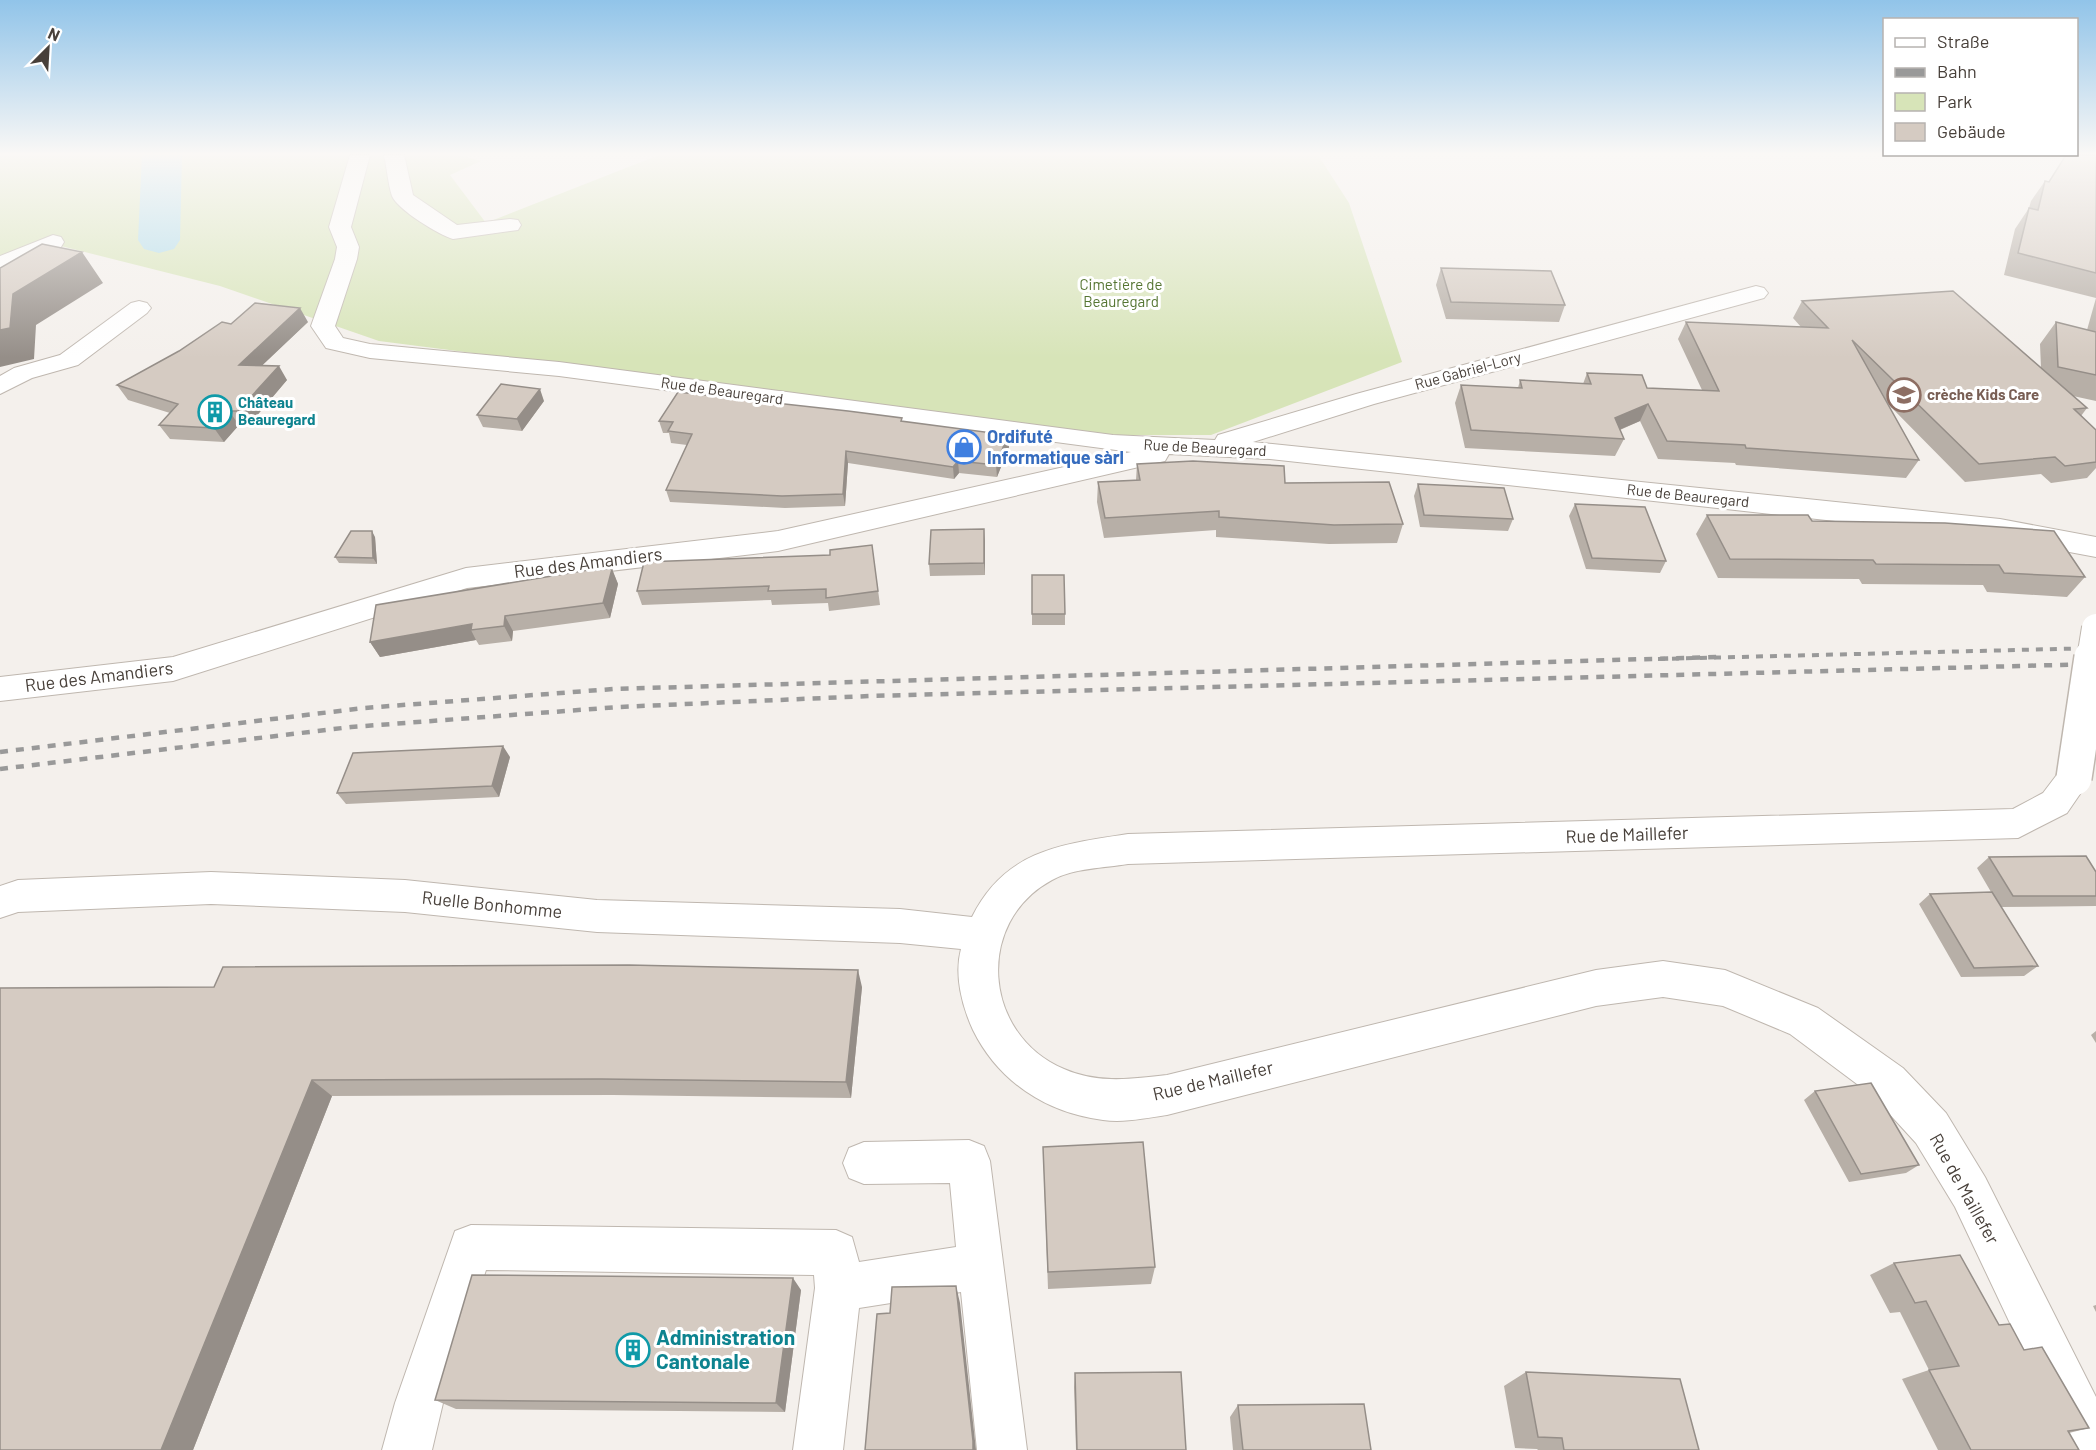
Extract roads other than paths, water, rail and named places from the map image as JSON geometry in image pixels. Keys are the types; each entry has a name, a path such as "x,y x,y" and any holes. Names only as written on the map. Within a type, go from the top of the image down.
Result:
{"street":[{"name":"Rue de Beauregard","path":"341,223 340,227 348,247 346,259 323,326 335,343 370,351 559,369 1113,443 1270,451 2000,529 2096,547"},
{"path":"438,223 453,232 510,225"},
{"path":"0,264 53,242"},
{"name":"Rue Gabriel-Lory","path":"1181,448 1210,445 1244,437 1365,399 1756,293"},
{"path":"0,386 22,373 69,360 139,308"},
{"name":"Rue des Amandiers","path":"0,689 173,669 466,578 778,541 1104,468 1181,448"},
{"name":"Rue de Maillefer","path":"2096,628 2074,778 2055,803 2018,823 1128,849 1061,860 1029,874 1004,896 984,935 976,971 983,1012 1006,1052 1047,1083 1103,1100 1167,1095 1596,988 1663,979 1725,988 1803,1021 1888,1082 1931,1128 1970,1191 2096,1450"},
{"name":"Ruelle Bonhomme","path":"0,902 18,896 211,888 405,896 597,916 900,926 984,935"},
{"path":"864,1163 969,1161 1002,1450"},
{"path":"407,1450 418,1403 471,1247 837,1253 838,1288 818,1450"},
{"path":"838,1288 981,1266"}],"waterway":[{"path":"159,240 160,223"}],"railway":[{"path":"1658,659 2096,648"},
{"path":"0,752 364,708 613,689 1718,657"},
{"path":"0,769 351,727 619,707 870,696 2096,664"}],"place":[{"name":"crèche Kids Care","path":"1904,395"},
{"name":"Château Beauregard","path":"215,412"},
{"name":"Ordifuté Informatique sàrl","path":"964,447"},
{"name":"Administration Cantonale","path":"633,1350"}],"park label":[{"name":"Cimetière de Beauregard","path":"1121,294"}]}
